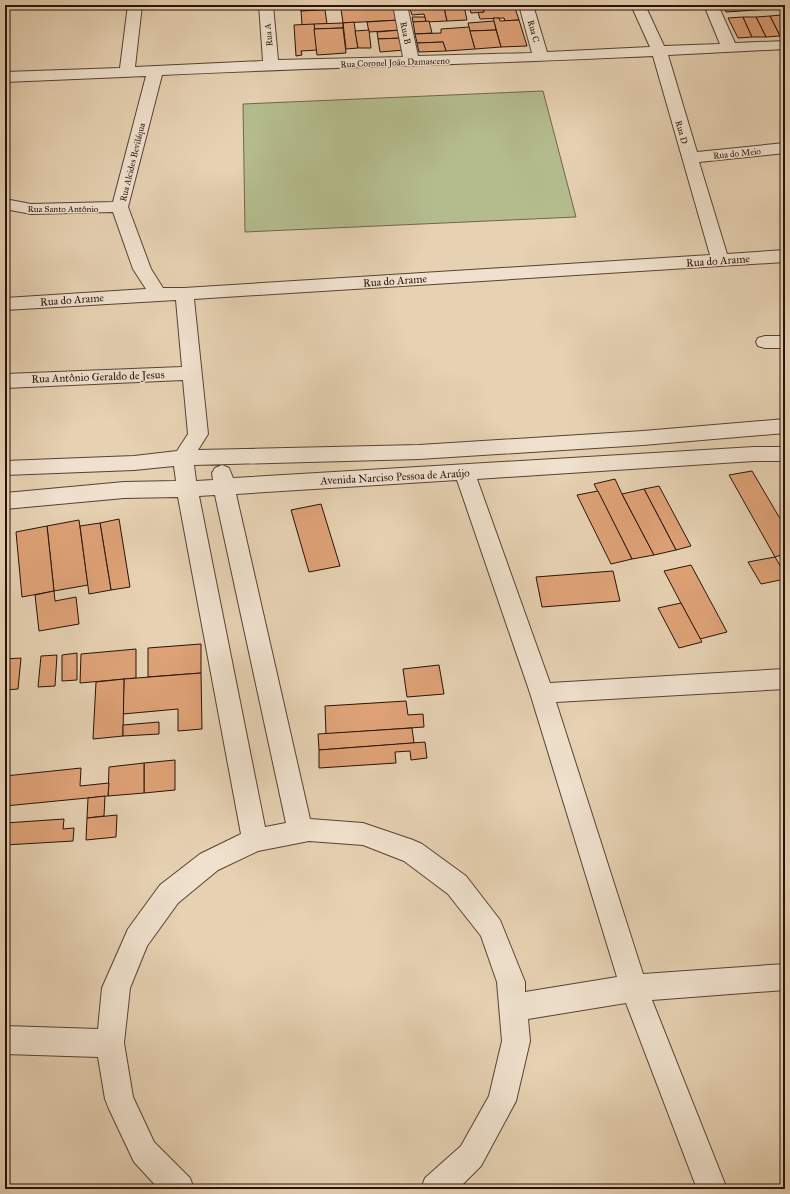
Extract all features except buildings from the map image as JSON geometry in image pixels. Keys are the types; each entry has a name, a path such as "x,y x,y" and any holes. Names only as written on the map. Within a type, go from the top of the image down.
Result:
{"street":[{"path":"126,72 135,5"},
{"name":"Rua A","path":"266,5 270,65"},
{"name":"Rua B","path":"400,5 412,62"},
{"name":"Rua C","path":"526,5 541,57"},
{"name":"Rua D","path":"638,5 659,51 720,261"},
{"path":"711,5 729,47"},
{"name":"Rua Coronel João Damasceno","path":"5,76 270,65 541,57 785,45"},
{"name":"Rua Alcides Beviláqua","path":"154,71 120,207 142,269 158,294"},
{"name":"Rua do Meio","path":"689,158 785,148"},
{"name":"Rua Santo Antônio","path":"5,204 31,209 120,207"},
{"name":"Rua do Arame","path":"5,304 785,256"},
{"path":"184,294 198,434 183,458 187,489 255,840"},
{"path":"765,342 785,342"},
{"name":"Rua Antônio Geraldo de Jesus","path":"5,381 192,373"},
{"path":"5,468 134,463 183,458 420,452 643,438 785,426"},
{"path":"198,434 221,458 224,487 300,831"},
{"name":"Avenida Narciso Pessoa de Araújo","path":"5,501 124,490 224,487 754,454 785,454"},
{"path":"465,473 542,693 634,988 712,1189"},
{"path":"542,693 785,679"},
{"path":"180,1189 144,1152 119,1099 110,1043 116,988 137,938 169,894 209,862 255,840 309,830 363,834 413,852 457,885 491,929 511,982 516,1041 502,1102 471,1156 436,1189"},
{"path":"513,1008 634,988 785,977"},
{"path":"5,1040 110,1043"}],"green space":[{"path":"543,91 576,217 245,232 243,104"}]}
